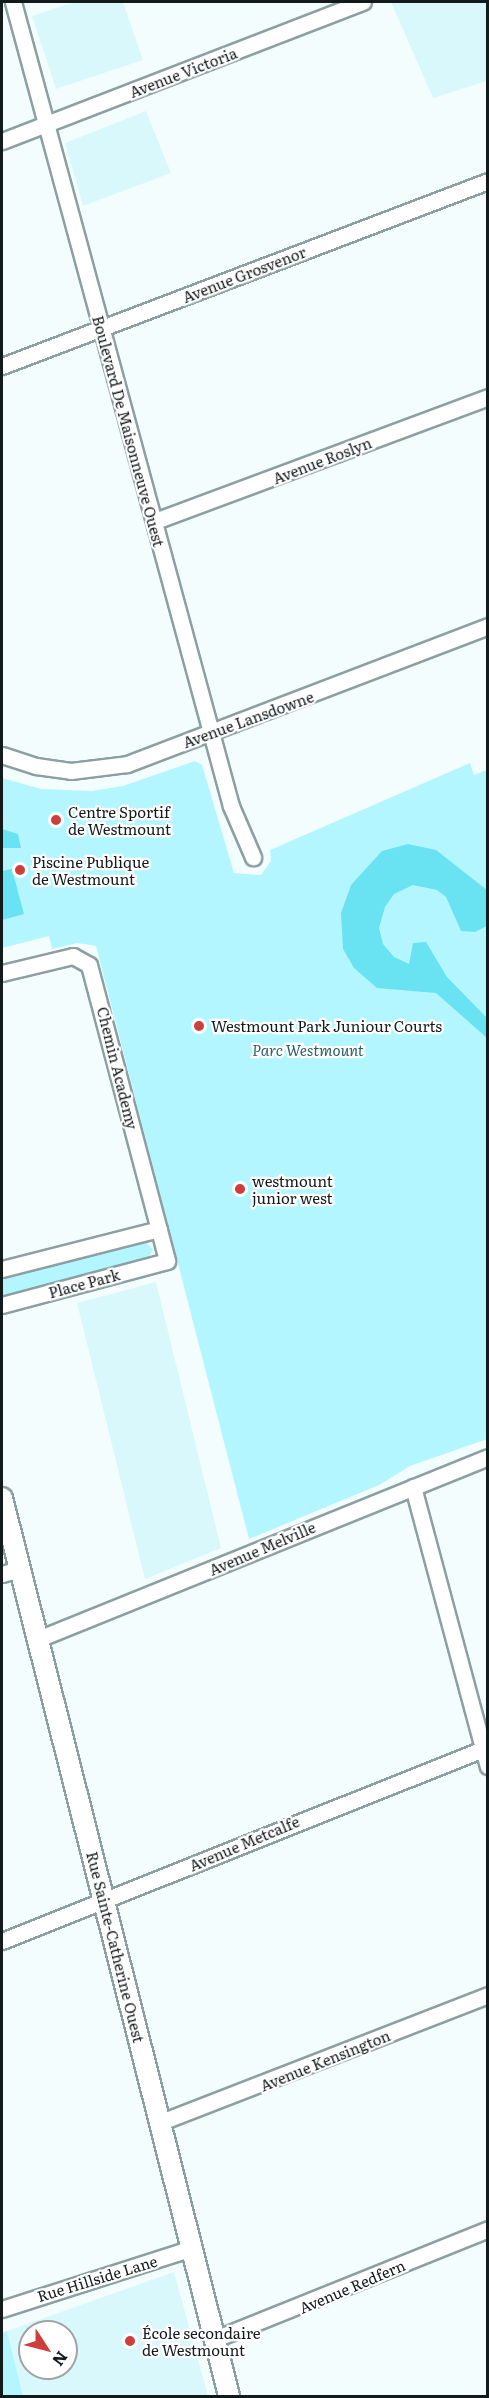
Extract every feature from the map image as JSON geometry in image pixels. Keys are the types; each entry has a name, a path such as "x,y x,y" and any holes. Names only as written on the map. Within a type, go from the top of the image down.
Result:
{"main road":[{"name":"Rue Sainte-Catherine Ouest","path":"2,1498 11,1571 38,1639 229,2397"}],"street":[{"name":"Boulevard De Maisonneuve Ouest","path":"13,2 234,817 253,857"},
{"name":"Avenue Victoria","path":"2,141 345,5 363,2"},
{"name":"Avenue Grosvenor","path":"2,366 488,181"},
{"name":"Avenue Roslyn","path":"155,521 488,397"},
{"name":"Avenue Lansdowne","path":"2,755 48,768 94,770 127,764 488,626"},
{"name":"Chemin Academy","path":"2,973 73,956 89,965 167,1261"},
{"path":"2,1269 159,1229"},
{"name":"Place Park","path":"2,1305 167,1261"},
{"name":"Avenue Melville","path":"38,1639 488,1457"},
{"path":"413,1487 488,1766"},
{"name":"Avenue Metcalfe","path":"2,1941 485,1748"},
{"name":"Avenue Kensington","path":"161,2122 488,1995"},
{"name":"Avenue Redfern","path":"215,2339 488,2229"},
{"name":"Rue Hillside Lane","path":"2,2309 192,2248"}],"shaded area":[{"path":"75,2 123,2 143,60 56,89 32,16"},
{"path":"391,2 487,2 487,81 433,98"},
{"path":"146,111 171,173 83,206 65,143"},
{"path":"2,829 18,834 21,848 2,848"},
{"path":"408,844 436,850 487,890 487,926 475,932 461,931 446,897 437,890 413,885 394,894 385,907 379,928 383,944 394,957 409,964 413,943 426,942 447,977 487,1018 487,1038 436,993 377,988 354,968 343,949 341,913 351,885 382,851"},
{"path":"12,869 24,914 2,920 2,871"},
{"path":"156,1282 221,1548 145,1579 77,1303"},
{"name":"École secondaire de Westmount","path":"174,2272 208,2396 23,2396 19,2380 78,2380 78,2320 38,2320"},
{"name":"École secondaire de Westmount","path":"18,2327 18,2376 7,2331"}],"green space":[{"name":"Parc Westmount","path":"195,761 202,765 234,873 261,875 271,861 270,850 470,763 474,775 487,770 487,1439 410,1466 379,1485 249,1539 96,946 77,943 52,949 49,936 2,948 2,778 41,789 92,791 123,786"},
{"path":"145,1242 153,1249 149,1258 2,1296 2,1279"},
{"path":"7,2331 23,2396 2,2396 2,2333"}],"place":[{"name":"Centre Sportif de Westmount","path":"56,820"},
{"name":"Piscine Publique de Westmount","path":"20,870"},
{"name":"Westmount Park Juniour Courts","path":"199,1026"},
{"name":"westmount junior west","path":"240,1189"},
{"name":"École secondaire de Westmount","path":"130,2341"}]}
